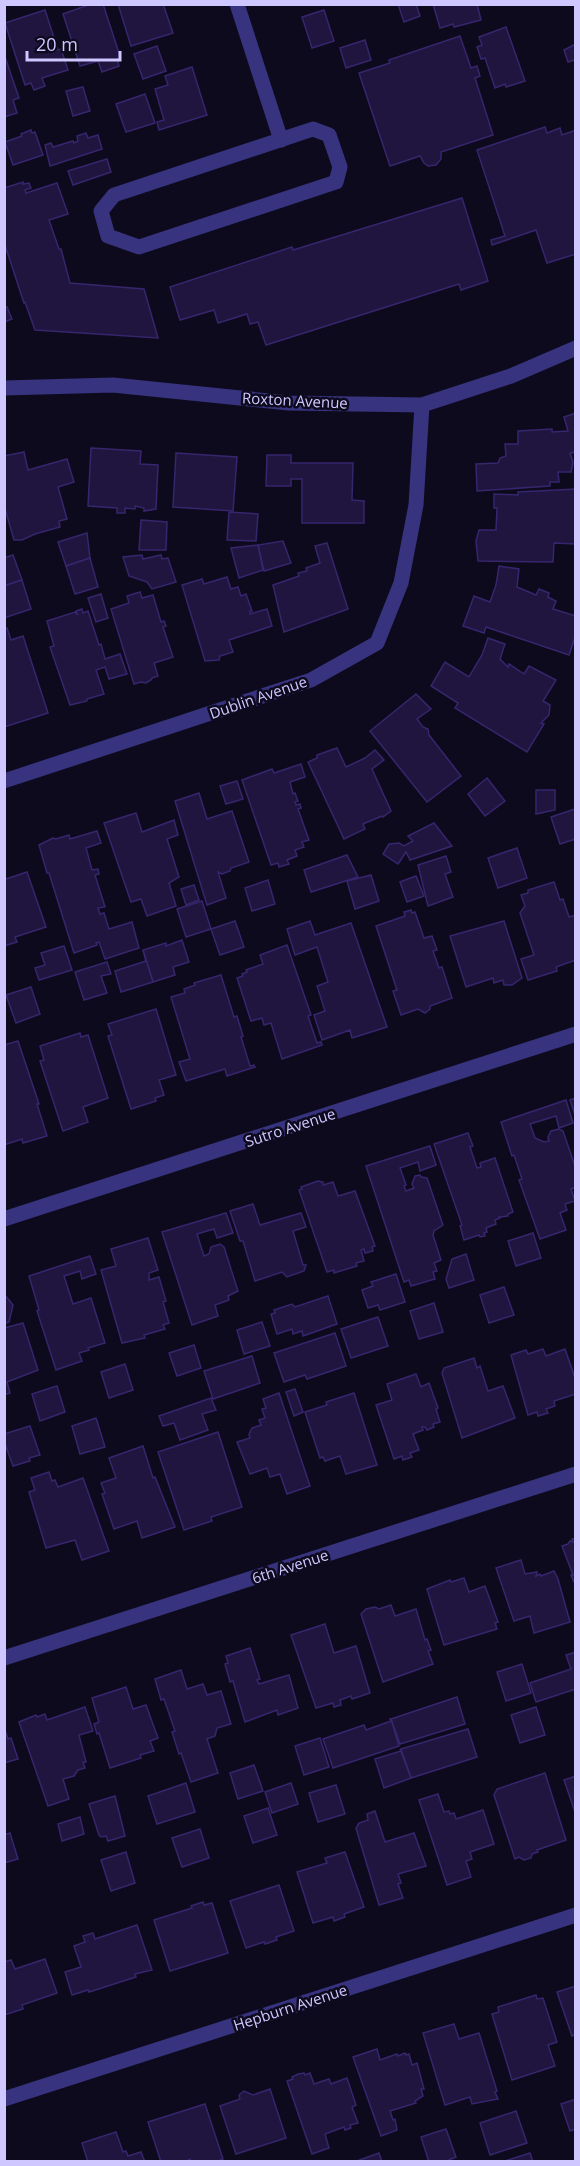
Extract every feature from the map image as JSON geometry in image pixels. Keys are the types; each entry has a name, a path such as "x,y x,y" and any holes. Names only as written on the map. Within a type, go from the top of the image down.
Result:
{"street":[{"path":"237,4 281,140"},
{"path":"313,129 329,135 340,167 336,182 140,247 108,236 101,211 114,195 281,140 313,129"},
{"name":"Roxton Avenue","path":"4,388 113,385 289,403 422,405 511,376 576,348"},
{"name":"Dublin Avenue","path":"4,781 311,680 377,643 400,583 416,505 422,405"},
{"name":"Sutro Avenue","path":"4,1219 576,1034"},
{"name":"6th Avenue","path":"4,1658 576,1474"},
{"name":"Hepburn Avenue","path":"4,2099 576,1915"}],"building":[{"path":"91,4 103,4 120,58 117,59 119,66 102,72 98,61 80,66 63,14"},
{"path":"118,4 163,4 173,33 131,46"},
{"path":"398,4 416,4 420,16 404,22"},
{"path":"433,4 477,4 481,20 440,28"},
{"path":"45,10 58,50 61,49 68,70 42,78 45,86 34,90 31,83 25,85 5,23"},
{"path":"324,10 334,41 312,48 302,17"},
{"path":"506,27 525,81 495,88 485,58 481,59 477,47 482,45 479,37"},
{"path":"460,36 471,68 477,66 480,76 475,78 493,135 441,152 441,159 436,165 428,166 420,156 390,166 359,73 390,63 389,60"},
{"path":"365,40 371,60 346,68 340,48"},
{"path":"576,44 576,66 574,60 568,62 564,50"},
{"path":"157,46 166,71 143,79 134,54"},
{"path":"4,54 19,98 13,100 17,113 4,117"},
{"path":"192,67 207,115 159,130 157,122 164,120 155,89 168,85 165,76"},
{"path":"83,87 90,111 73,116 66,91"},
{"path":"145,94 155,123 126,132 116,104"},
{"path":"545,127 547,133 560,128 562,135 576,130 576,254 547,263 536,230 492,245 491,240 505,236 477,150"},
{"path":"31,130 32,133 35,132 43,155 13,165 5,142"},
{"path":"86,133 88,138 98,135 102,149 50,166 45,145 51,143 53,147 73,141 74,143 78,141 77,136"},
{"path":"107,159 111,172 73,185 68,171"},
{"path":"23,182 23,184 29,183 31,188 25,190 26,193 57,183 68,214 49,220 59,249 61,249 70,283 144,289 158,338 35,330 4,242 4,188"},
{"path":"462,198 488,281 461,290 459,284 266,345 258,322 250,324 247,314 218,323 214,310 180,320 170,287 292,247 293,250"},
{"path":"4,307 7,307 12,319 4,322"},
{"path":"576,413 576,452 570,453 573,462 571,472 558,472 559,482 550,482 550,486 477,491 476,464 498,463 500,458 506,456 505,444 518,444 518,431 552,429 552,432 568,431 564,417"},
{"path":"91,448 141,451 140,464 158,465 156,509 144,511 144,508 135,506 135,509 125,508 125,513 117,513 117,508 88,506"},
{"path":"24,452 28,470 67,459 74,482 58,487 67,519 59,521 60,527 22,540 14,540 4,505 4,456"},
{"path":"176,453 237,457 233,511 173,507"},
{"path":"267,455 291,455 291,463 353,463 352,500 364,501 364,523 302,523 302,479 291,479 291,486 266,486"},
{"path":"576,489 576,544 554,543 553,562 478,561 476,541 479,530 496,530 497,508 494,508 494,494 518,495 518,492"},
{"path":"229,512 258,514 256,541 227,540"},
{"path":"141,520 167,522 166,550 139,550"},
{"path":"87,533 90,558 66,566 58,542"},
{"path":"283,541 291,563 264,571 258,545"},
{"path":"327,543 348,609 284,632 273,585 299,576 298,573 307,571 306,568 320,563 315,546"},
{"path":"258,545 263,570 239,578 231,548"},
{"path":"13,555 22,580 4,586 4,558"},
{"path":"142,555 143,559 161,555 162,559 168,558 176,582 152,589 147,582 129,576 123,557"},
{"path":"90,558 98,587 75,594 66,566"},
{"path":"499,566 519,569 517,587 536,595 539,589 549,593 548,597 556,601 553,609 576,616 576,634 569,655 486,627 484,633 463,626 474,596 490,602"},
{"path":"227,577 231,589 238,587 241,596 246,594 252,611 250,614 267,609 272,626 229,640 233,652 220,656 219,660 205,661 182,585 202,579 204,584"},
{"path":"22,580 31,609 4,618 4,586"},
{"path":"140,592 142,598 153,595 161,622 164,621 166,626 163,627 173,657 154,663 158,676 146,683 134,684 111,609 129,603 127,596"},
{"path":"101,594 108,618 96,622 88,598"},
{"path":"82,609 83,613 88,611 105,659 120,654 127,674 109,679 105,667 96,670 104,694 70,705 50,647 54,646 47,621 75,612 78,615 76,611"},
{"path":"7,628 11,640 23,636 48,713 4,727 4,629"},
{"path":"488,638 505,644 500,659 508,667 509,664 524,674 529,666 556,680 543,701 550,705 549,715 541,723 544,724 527,752 455,708 458,703 431,686 445,662 469,677 482,655"},
{"path":"416,694 431,709 417,719 423,727 428,729 429,735 461,776 427,802 370,731"},
{"path":"337,748 346,767 365,758 375,750 384,760 372,769 391,811 383,817 363,824 365,829 344,839 308,762 317,758 317,755"},
{"path":"301,764 305,777 290,782 293,794 295,793 298,801 295,802 296,805 300,804 301,808 298,809 309,840 302,842 304,847 295,850 297,856 287,860 289,864 279,867 278,863 271,865 242,780 272,769 274,773"},
{"path":"487,778 505,801 485,816 468,794"},
{"path":"237,781 243,799 226,804 220,786"},
{"path":"536,790 555,790 555,810 536,814"},
{"path":"199,793 207,819 232,811 249,862 231,868 230,871 222,874 218,872 226,898 207,905 175,801"},
{"path":"575,809 576,839 560,844 551,817"},
{"path":"136,813 142,832 174,820 178,835 167,839 179,877 169,883 176,906 147,916 141,899 131,902 104,823"},
{"path":"434,823 452,846 410,860 406,852 398,864 383,854 389,844 399,843 404,846 413,841 408,836"},
{"path":"97,831 101,843 86,848 92,870 98,869 99,874 95,875 105,907 98,908 100,914 104,913 109,929 132,922 139,948 105,959 99,942 96,943 97,945 74,953 39,845 53,838 69,835 70,839"},
{"path":"517,848 527,878 498,888 488,858"},
{"path":"347,855 358,877 311,892 304,870"},
{"path":"446,856 451,872 445,874 453,897 428,906 418,865"},
{"path":"27,872 46,927 15,937 17,942 4,946 4,874 6,879"},
{"path":"371,875 379,901 355,909 347,881"},
{"path":"416,876 424,896 407,902 400,882"},
{"path":"268,880 275,904 252,911 245,888"},
{"path":"554,882 569,917 576,915 576,960 556,967 557,971 528,980 521,959 534,955 520,913 525,906 521,895 528,893 528,890"},
{"path":"194,885 199,900 186,905 181,889"},
{"path":"202,901 211,929 186,937 177,909"},
{"path":"411,910 412,913 415,912 424,938 432,936 437,950 433,951 439,968 442,967 452,998 430,1006 425,1013 418,1009 401,1015 393,991 397,990 376,926 405,916 404,912"},
{"path":"235,921 244,947 220,955 211,929"},
{"path":"310,921 315,935 351,923 387,1027 352,1038 350,1030 322,1040 314,1015 325,1011 317,986 328,982 317,947 295,955 287,929"},
{"path":"504,921 522,978 512,985 504,985 503,980 494,983 493,978 466,987 450,936"},
{"path":"182,940 189,962 173,967 175,975 153,982 143,950 166,943 166,946"},
{"path":"287,945 311,1015 308,1016 317,1043 321,1042 322,1045 282,1059 271,1023 264,1025 262,1018 251,1021 237,978 243,976 246,970 263,964 260,955"},
{"path":"64,946 72,970 39,980 35,968 45,965 41,953"},
{"path":"143,950 153,982 121,992 115,971 146,961"},
{"path":"107,962 111,974 101,976 107,993 84,1000 75,972"},
{"path":"221,975 234,1017 237,1016 250,1066 255,1067 227,1076 225,1069 186,1081 179,1062 190,1059 171,997 185,993 184,989 195,985 194,983"},
{"path":"31,987 40,1014 16,1023 6,995"},
{"path":"156,1009 176,1075 159,1080 164,1095 155,1098 156,1101 131,1109 108,1036 112,1035 108,1024"},
{"path":"80,1033 81,1037 88,1035 108,1098 83,1107 88,1122 63,1131 40,1061 44,1060 40,1046"},
{"path":"18,1041 47,1136 23,1143 22,1139 4,1145 4,1045"},
{"path":"576,1098 576,1118 570,1100"},
{"path":"566,1100 573,1123 559,1128 556,1116 530,1124 535,1138 544,1142 549,1141 551,1131 559,1129 563,1131 576,1169 576,1187 571,1189 575,1201 565,1204 567,1210 560,1213 566,1230 540,1239 519,1180 522,1179 514,1155 512,1156 501,1122"},
{"path":"468,1133 477,1168 481,1167 480,1163 495,1158 513,1212 495,1220 496,1224 486,1228 485,1236 480,1237 479,1235 464,1240 460,1226 462,1225 434,1144"},
{"path":"430,1146 436,1165 420,1171 418,1162 400,1168 406,1191 414,1188 412,1184 415,1176 420,1175 427,1178 443,1225 434,1231 433,1235 441,1260 434,1263 437,1271 433,1272 435,1279 411,1286 409,1280 404,1282 366,1166"},
{"path":"318,1181 323,1182 323,1185 333,1182 338,1196 355,1191 375,1246 372,1247 373,1251 365,1253 364,1249 361,1250 364,1261 356,1263 357,1266 334,1273 334,1270 327,1272 299,1190 302,1189 301,1187"},
{"path":"253,1204 260,1225 301,1213 306,1227 293,1231 303,1265 306,1265 304,1271 287,1277 282,1272 255,1281 243,1241 240,1241 230,1211"},
{"path":"226,1213 233,1233 217,1238 214,1229 197,1234 204,1256 209,1254 211,1247 220,1244 224,1247 238,1291 228,1296 229,1300 215,1305 218,1316 192,1325 162,1232"},
{"path":"533,1233 541,1258 516,1266 508,1241"},
{"path":"148,1238 158,1270 149,1273 149,1280 159,1277 169,1323 163,1325 165,1329 144,1335 145,1338 122,1343 101,1270 116,1266 111,1249"},
{"path":"466,1254 474,1280 449,1288 446,1279 452,1259"},
{"path":"90,1256 96,1274 82,1279 80,1271 64,1276 73,1304 91,1298 105,1343 79,1353 82,1361 56,1370 37,1311 39,1310 29,1276"},
{"path":"396,1274 405,1302 380,1310 378,1305 368,1308 362,1290 373,1286 371,1282"},
{"path":"504,1287 514,1315 489,1323 480,1295"},
{"path":"4,1294 13,1305 9,1322 4,1324"},
{"path":"328,1296 337,1324 303,1336 302,1331 293,1334 292,1329 277,1334 271,1314 275,1313 274,1310 292,1304 295,1307"},
{"path":"434,1303 443,1332 419,1339 410,1311"},
{"path":"378,1317 388,1346 351,1358 341,1329"},
{"path":"262,1322 270,1346 244,1354 237,1330"},
{"path":"23,1323 38,1370 7,1382 10,1393 4,1395 4,1328"},
{"path":"335,1333 346,1366 307,1379 305,1375 284,1382 274,1353"},
{"path":"194,1345 201,1368 177,1376 169,1353"},
{"path":"543,1349 546,1356 565,1349 576,1381 576,1394 554,1401 555,1406 546,1409 548,1413 538,1416 537,1412 528,1415 511,1355 526,1350 528,1354"},
{"path":"252,1356 260,1383 213,1399 204,1371"},
{"path":"474,1358 477,1368 480,1366 488,1391 503,1386 515,1418 462,1438 442,1373 444,1368"},
{"path":"125,1364 133,1390 109,1398 101,1372"},
{"path":"416,1374 421,1387 429,1383 438,1408 436,1409 440,1422 433,1424 434,1427 427,1430 422,1427 423,1430 413,1434 419,1450 410,1453 412,1457 403,1460 402,1456 394,1459 376,1405 392,1400 387,1384"},
{"path":"57,1386 65,1412 40,1421 32,1394"},
{"path":"295,1389 303,1412 294,1416 286,1392"},
{"path":"279,1393 310,1486 287,1494 280,1474 270,1477 267,1468 250,1474 237,1442 250,1438 252,1428 261,1425 259,1420 265,1418 262,1409 266,1408 263,1399"},
{"path":"354,1393 377,1465 346,1474 340,1456 325,1461 323,1457 320,1458 305,1412"},
{"path":"211,1398 216,1410 202,1414 208,1430 180,1440 174,1423 163,1426 159,1416"},
{"path":"96,1418 105,1447 80,1454 72,1426"},
{"path":"30,1426 40,1455 13,1466 4,1441 4,1434"},
{"path":"218,1432 242,1507 211,1517 212,1521 184,1530 158,1452"},
{"path":"143,1446 153,1478 155,1477 175,1527 142,1538 137,1521 114,1529 102,1494 105,1493 101,1483 116,1478 109,1458"},
{"path":"49,1472 52,1481 55,1480 58,1487 83,1478 109,1551 82,1560 75,1540 46,1548 29,1492 35,1490 31,1478"},
{"path":"576,1538 576,1582 574,1582 562,1546 570,1541 573,1542 572,1539"},
{"path":"521,1560 525,1574 537,1572 536,1576 540,1574 541,1576 554,1571 570,1622 534,1633 530,1616 514,1621 496,1568"},
{"path":"464,1578 469,1592 485,1586 498,1622 495,1623 497,1629 444,1645 427,1589 450,1580 451,1582"},
{"path":"391,1605 395,1616 416,1609 425,1640 427,1639 431,1650 428,1651 433,1664 383,1682 361,1614 366,1609 375,1607 379,1609"},
{"path":"325,1624 334,1653 356,1646 370,1693 340,1700 341,1705 334,1707 333,1703 316,1708 291,1635"},
{"path":"250,1648 260,1679 257,1680 259,1684 289,1675 298,1708 278,1715 277,1710 245,1722 233,1681 230,1682 225,1664 228,1663 226,1656"},
{"path":"576,1652 576,1689 536,1702 530,1683 571,1669 566,1655"},
{"path":"522,1664 531,1693 506,1701 497,1672"},
{"path":"181,1670 187,1689 203,1684 207,1695 221,1691 231,1724 217,1728 215,1736 207,1739 218,1773 191,1782 181,1753 179,1754 172,1732 175,1731 164,1699 161,1700 155,1679"},
{"path":"126,1687 133,1709 146,1705 158,1738 150,1741 154,1751 140,1755 141,1758 110,1768 94,1724 99,1722 92,1698"},
{"path":"457,1697 465,1724 400,1744 391,1719"},
{"path":"85,1707 93,1731 79,1735 86,1762 83,1762 85,1768 78,1770 74,1776 63,1779 69,1799 48,1806 19,1722 45,1714 47,1720"},
{"path":"536,1707 545,1735 520,1743 511,1715"},
{"path":"391,1719 399,1746 333,1768 323,1739 364,1725 366,1730 391,1721"},
{"path":"4,1727 8,1739 11,1738 18,1759 4,1763"},
{"path":"468,1729 477,1757 411,1778 401,1749"},
{"path":"320,1738 329,1767 304,1775 295,1746"},
{"path":"401,1751 411,1778 384,1788 375,1759"},
{"path":"254,1765 263,1791 238,1799 230,1773"},
{"path":"545,1773 566,1840 537,1850 538,1852 532,1854 531,1858 515,1859 494,1795 497,1789"},
{"path":"576,1776 576,1815 564,1780"},
{"path":"186,1783 195,1812 157,1824 148,1796"},
{"path":"291,1783 298,1804 272,1813 265,1792"},
{"path":"336,1785 345,1814 318,1822 309,1793"},
{"path":"438,1794 444,1812 454,1813 456,1819 483,1810 494,1844 470,1852 472,1859 466,1861 471,1877 447,1885 419,1800"},
{"path":"115,1796 125,1836 108,1841 106,1836 99,1835 89,1804"},
{"path":"268,1808 277,1835 253,1843 244,1816"},
{"path":"375,1811 385,1842 414,1833 426,1866 398,1874 401,1883 398,1884 403,1898 379,1905 356,1828 359,1823 368,1820 367,1814"},
{"path":"80,1817 84,1834 62,1841 58,1824"},
{"path":"200,1829 209,1858 182,1867 172,1838"},
{"path":"10,1833 18,1859 4,1863 4,1835"},
{"path":"126,1852 135,1883 111,1891 101,1860"},
{"path":"345,1852 364,1907 344,1914 345,1917 334,1921 333,1917 313,1923 297,1872 327,1863 325,1858"},
{"path":"279,1885 294,1931 276,1937 277,1940 246,1948 230,1901"},
{"path":"203,1902 204,1905 212,1903 228,1953 170,1971 154,1920 192,1908 191,1906"},
{"path":"137,1925 152,1970 135,1974 136,1977 89,1992 88,1990 72,1995 65,1972 81,1967 74,1946 85,1942 83,1936 93,1933 95,1939"},
{"path":"45,1959 57,1993 22,2005 23,2009 4,2015 4,1962 11,1960 15,1969"},
{"path":"576,1986 576,2037 572,2036 557,1992"},
{"path":"536,1995 537,1999 543,1998 557,2042 548,2045 555,2066 512,2080 492,2014 499,2012 498,2007"},
{"path":"454,2024 459,2039 479,2033 498,2099 472,2104 470,2097 445,2105 423,2033"},
{"path":"377,2049 380,2060 397,2054 398,2056 409,2054 412,2065 417,2063 424,2089 421,2089 423,2096 415,2101 416,2103 390,2111 393,2120 395,2119 397,2130 381,2136 353,2057"},
{"path":"304,2073 305,2075 310,2073 314,2084 329,2079 331,2084 347,2078 356,2105 352,2107 358,2123 350,2125 351,2128 345,2130 344,2127 325,2134 329,2148 312,2154 287,2081"},
{"path":"270,2089 286,2138 236,2154 220,2106 240,2099 239,2095 244,2091 253,2095"},
{"path":"576,2099 576,2129 570,2131 561,2104"},
{"path":"205,2104 223,2159 215,2162 191,2162 190,2159 185,2162 161,2162 148,2122"},
{"path":"516,2111 527,2143 490,2155 480,2123"},
{"path":"446,2129 456,2157 444,2162 429,2162 421,2137"},
{"path":"116,2132 123,2152 126,2151 128,2156 141,2152 145,2162 88,2162 82,2143"},
{"path":"379,2153 382,2162 354,2162"},
{"path":"530,2153 533,2162 505,2162 505,2161"}]}
